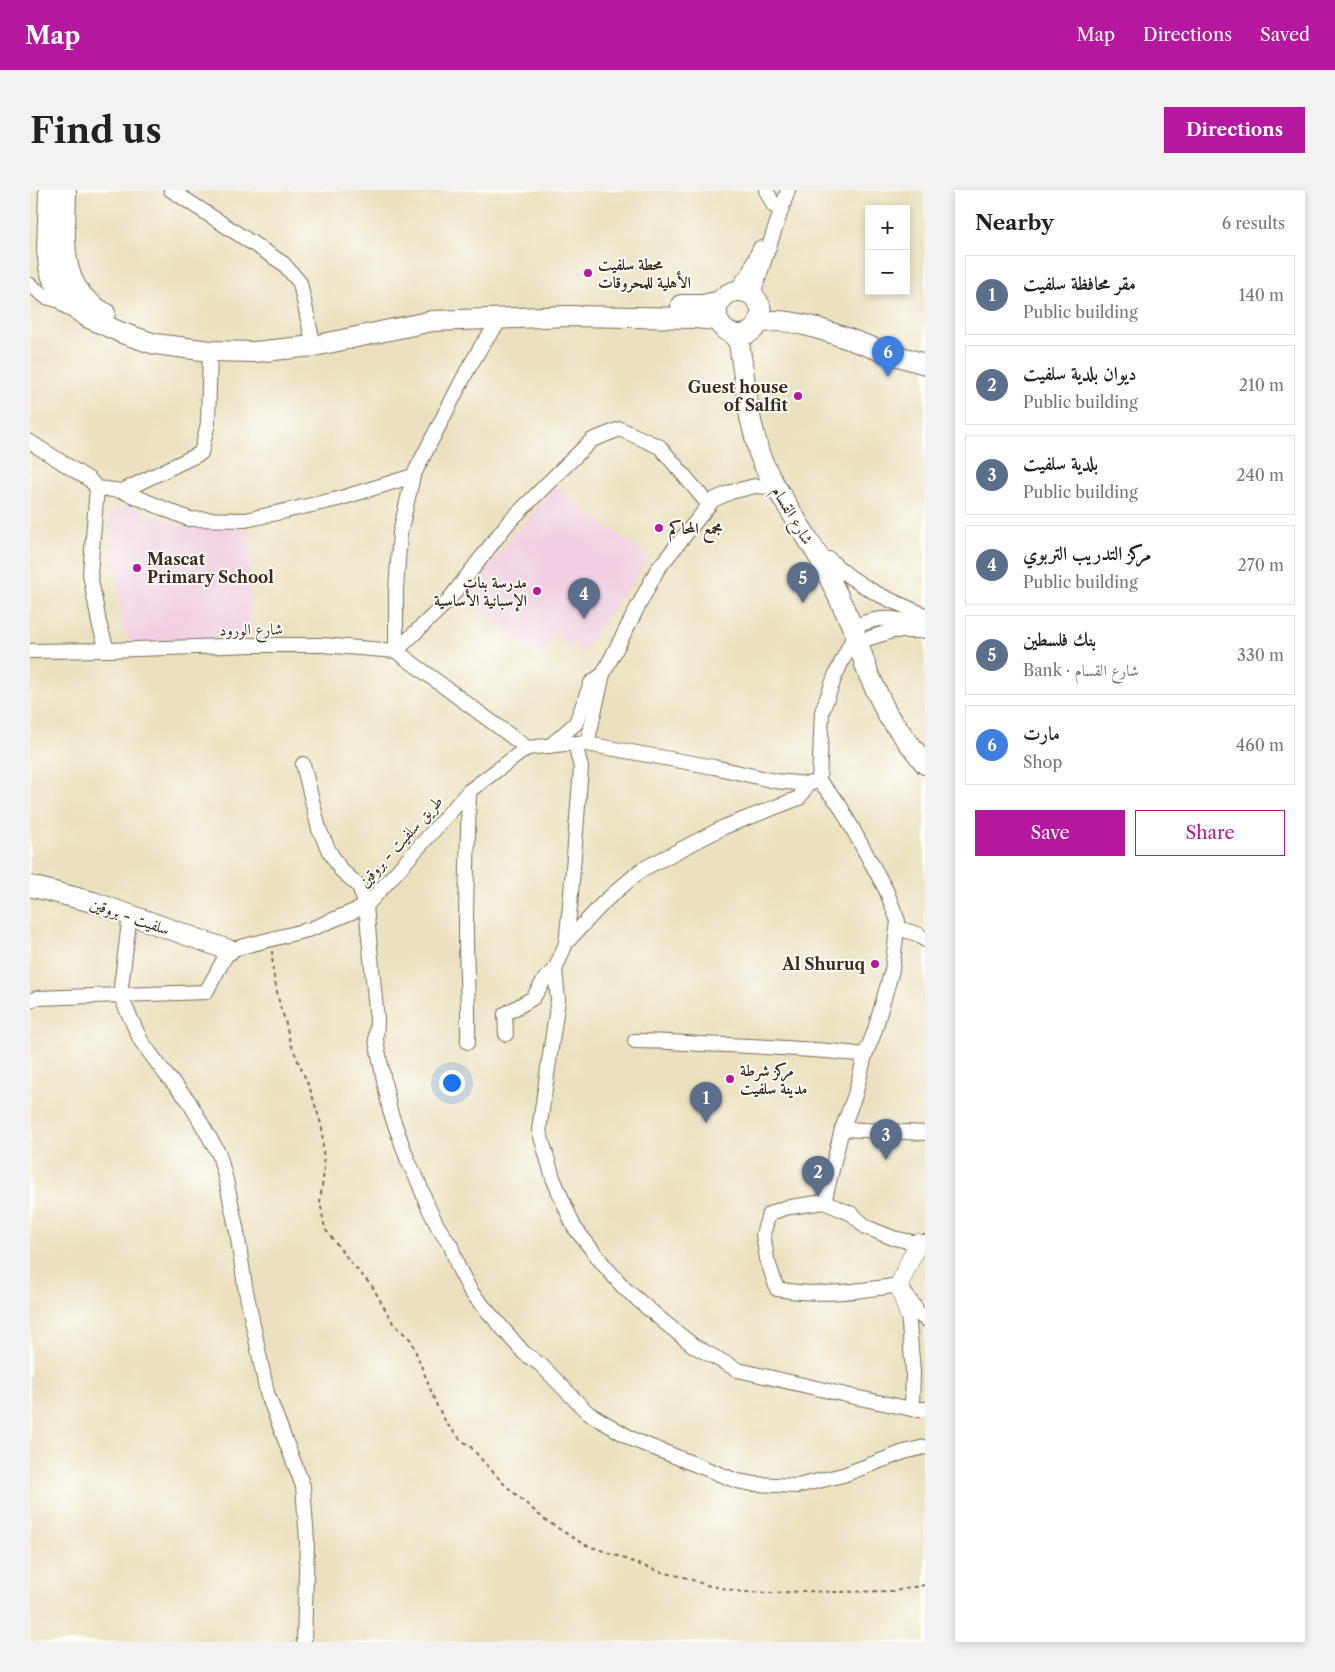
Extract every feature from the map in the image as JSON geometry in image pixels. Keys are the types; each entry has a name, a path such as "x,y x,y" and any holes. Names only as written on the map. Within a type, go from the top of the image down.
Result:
{"main road":[{"path":"49,190 47,251 49,267 65,302 89,318 122,333 155,344 210,351 254,352 306,347 432,321 570,316 642,316 709,318 715,320 784,320 925,364"},
{"path":"66,190 67,265 73,282 84,298 100,310 121,321 158,334 210,343 312,338 432,314 609,305 703,305 728,296 747,293 748,343 768,450 781,480 828,559 858,635"},
{"path":"728,296 717,312 747,320 839,328 925,357"},
{"name":"شارع القسام","path":"747,320 739,343 750,417 759,453 778,491 822,562 894,713 925,753"},
{"name":"شارع القسام","path":"858,635 868,673 888,716 925,764"},
{"name":"سلفيت - بروقين","path":"30,886 93,902 229,950"}],"street":[{"path":"171,190 284,264 300,283 312,338"},
{"path":"766,190 774,206"},
{"path":"728,296 749,273 757,257 780,190"},
{"path":"747,320 755,288 788,190"},
{"path":"30,285 46,297 65,302"},
{"path":"396,651 396,590 400,533 413,476 467,371 482,345 502,318"},
{"path":"122,491 201,453 208,423 210,351"},
{"path":"396,651 447,602 508,522 592,440 620,429 660,447 709,505"},
{"path":"30,442 90,480 98,488 122,491 189,519 246,520 338,499 413,476"},
{"path":"506,1034 505,1014 533,998 545,979 555,970 566,943 581,768 581,743 603,674 657,570 709,505 720,496 742,488 762,486 778,491"},
{"path":"98,488 90,574 99,623 107,650"},
{"path":"828,559 849,578 871,591 925,615"},
{"path":"566,943 605,901 641,870 724,828 799,798 814,782 822,712 835,676 858,635 872,620 881,618 925,625"},
{"path":"858,635 892,631 925,631"},
{"name":"شارع الورود","path":"30,652 256,645 322,645 396,651"},
{"path":"396,651 527,748 581,743 714,767 775,781 814,782 838,804 886,890 898,920 898,928 892,970 874,1033 865,1055 855,1096 842,1128 824,1202"},
{"path":"550,746 576,723 591,682 603,674"},
{"name":"طريق سلفيت - بروقين","path":"229,950 311,929 366,906 469,790 527,748"},
{"path":"303,764 317,822 324,841 341,870 360,886 366,906 377,1020 376,1040 390,1111 408,1161 428,1207 438,1227 451,1246 458,1267 472,1292 524,1353 541,1365 588,1413 634,1440 737,1481 754,1484 797,1486 835,1477 904,1452 925,1447"},
{"path":"468,1042 469,1006 466,977 466,929 469,790"},
{"path":"130,914 120,995 141,1041 188,1100 219,1154 237,1232 245,1286 267,1392 303,1486 307,1541 304,1642"},
{"path":"898,928 920,936 925,940"},
{"path":"30,1001 37,998 206,992 229,950"},
{"path":"555,970 558,1000 539,1130 553,1178 574,1227 624,1288 694,1346 738,1370 859,1398 918,1409 908,1313 899,1285 921,1242 893,1238 866,1227 852,1214 824,1202 784,1208 769,1214 763,1234 767,1258 777,1289 798,1293 835,1293 899,1285"},
{"path":"635,1041 824,1049 865,1055"},
{"path":"842,1128 925,1133"},
{"path":"899,1285 920,1316 925,1318"}],"path":[{"path":"270,940 273,945 271,959 273,972 290,1042 310,1089 322,1126 324,1171 320,1201 325,1229 372,1286 393,1323 411,1340 437,1406 447,1424 461,1440 470,1446 504,1484 545,1520 583,1544 642,1566 706,1585 742,1592 774,1594 804,1591 894,1591 925,1585"}],"shaded area":[{"path":"554,486 649,558 583,652 555,636 540,656 463,598"},
{"path":"127,505 179,525 249,529 251,637 133,642 124,635 109,515"}],"place":[{"name":"محطة سلفيت الأهلية للمحروقات","path":"588,273"},
{"name":"مارت","path":"888,377"},
{"name":"Guest house of Salfit","path":"798,396"},
{"name":"مجمع المحاكم","path":"659,528"},
{"name":"Mascat Primary School","path":"137,568"},
{"name":"مدرسة بنات الإسبانية الأساسية","path":"537,591"},
{"name":"بنك فلسطين","path":"803,603"},
{"name":"مركز التدريب التربوي","path":"584,619"},
{"name":"Al Shuruq","path":"875,964"},
{"name":"مركز شرطة مدينة سلفيت","path":"730,1079"},
{"name":"مقر محافظة سلفيت","path":"706,1123"},
{"name":"بلدية سلفيت","path":"886,1160"},
{"name":"ديوان بلدية سلفيت","path":"818,1197"}]}
